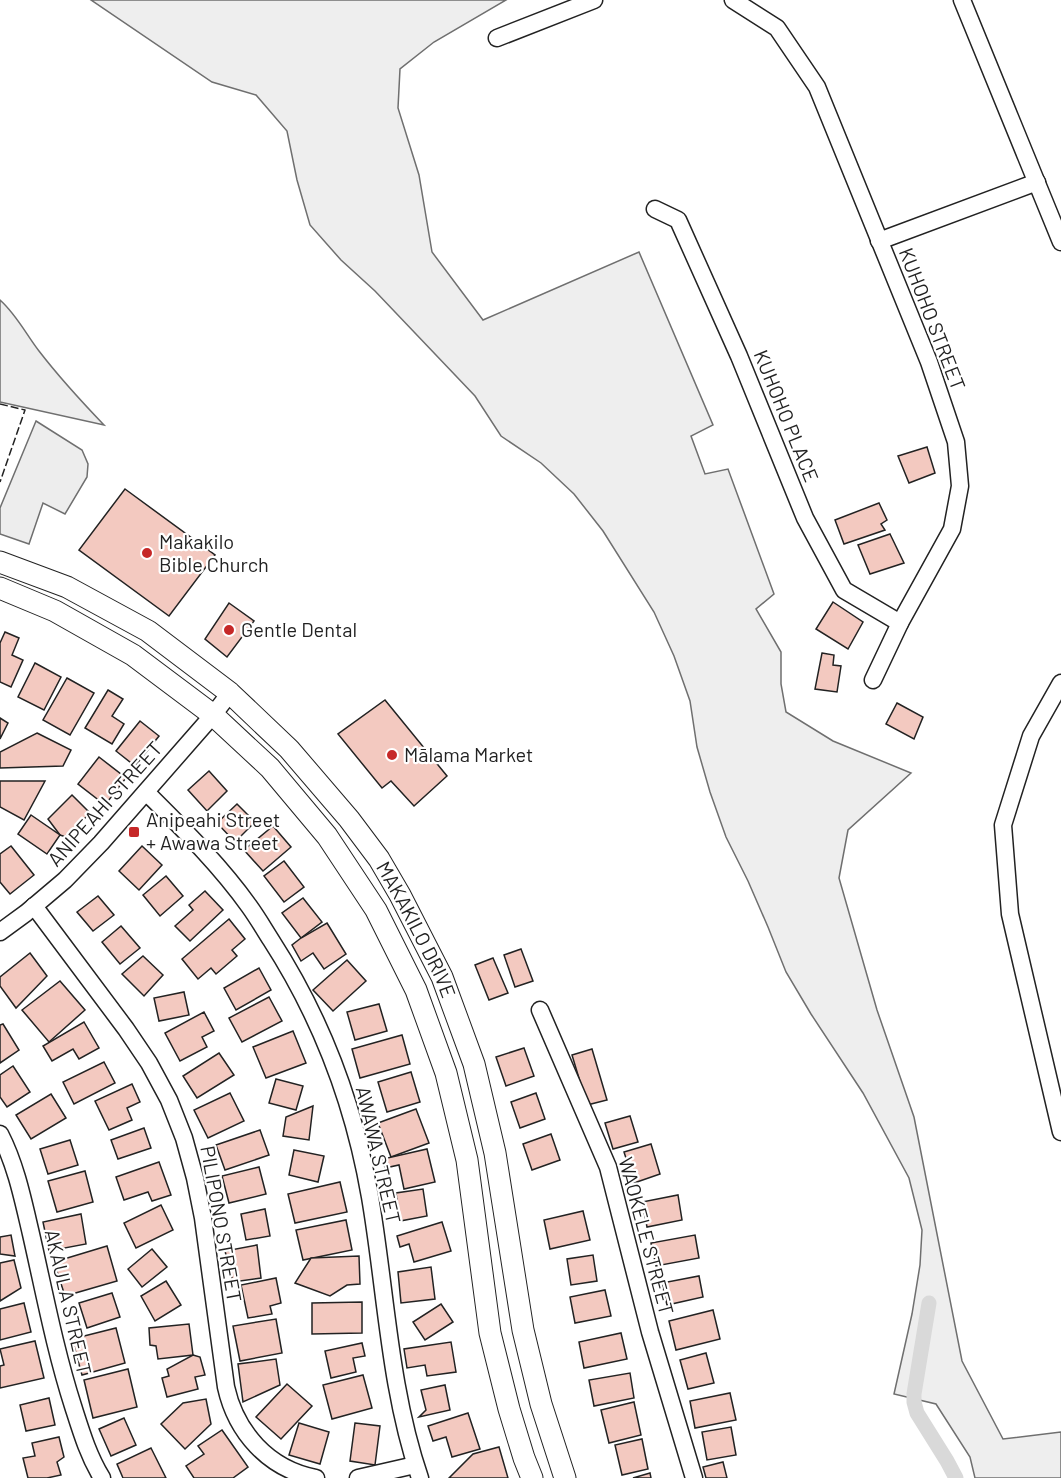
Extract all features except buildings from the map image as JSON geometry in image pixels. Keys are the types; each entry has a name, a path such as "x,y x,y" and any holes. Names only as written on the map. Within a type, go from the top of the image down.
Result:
{"main road":[{"name":"MAKAKILO DRIVE","path":"0,562 67,587 148,631 230,693 297,757 379,859 442,978 474,1064 495,1153 523,1330 541,1404 565,1478"},
{"name":"MAKAKILO DRIVE","path":"0,588 55,611 133,655 213,715 270,768 327,836 376,910 416,990 447,1073 466,1160 490,1333 509,1409 532,1478"}],"street":[{"path":"497,38 594,0"},
{"name":"KUHOHO STREET","path":"733,0 777,28 817,87 929,362 956,442 960,486 952,529 900,623 873,680"},
{"path":"962,0 1061,242"},
{"path":"879,242 1036,182"},
{"name":"KUHOHO PLACE","path":"655,208 678,220 739,356 805,518 844,590 900,623"},
{"path":"1061,683 1031,736 1003,825 1010,914 1061,1132"},
{"name":"ANIPEAHI STREET","path":"0,932 65,880 102,843 230,693"},
{"name":"AWAWA STREET","path":"146,792 200,845 250,906 292,973 327,1044 353,1119 370,1196 397,1390 417,1472"},
{"name":"PILIPONO STREET","path":"34,906 149,1063 169,1100 184,1138 201,1208 226,1387 233,1412 246,1435 264,1454 286,1468 316,1478"},
{"name":"WAOKELE STREET","path":"540,1010 608,1167 650,1332 694,1478"},
{"name":"AKAULA STREET","path":"0,1134 15,1171 63,1374 85,1444 102,1478"},
{"path":"358,1478 417,1472"}],"shaded area":[{"path":"91,0 506,0 434,42 400,69 398,108 419,175 432,252 483,320 639,252 713,425 691,436 705,474 728,469 774,594 756,609 781,652 781,684 786,712 833,741 911,773 848,830 839,878 877,1010 914,1117 962,1361 1003,1439 1061,1432 1061,1478 975,1478 970,1457 936,1404 894,1394 912,1314 920,1265 922,1230 909,1178 863,1093 786,972 748,881 726,837 710,792 697,747 690,701 674,656 654,612 603,531 574,494 541,463 501,436 475,396 375,291 341,260 310,225 297,180 287,131 256,95 212,82"},
{"path":"0,300 54,370 104,425 0,402"},
{"path":"36,421 82,450 88,464 87,477 65,514 43,503 29,544 0,534 0,508"}],"waterway":[{"path":"929,1303 914,1402 917,1413 956,1478"}],"fence":[{"path":"0,404 25,410 0,482"}],"place":[{"name":"Makakilo Bible Church","path":"147,553"},
{"name":"Gentle Dental","path":"229,630"},
{"name":"Mālama Market","path":"392,755"},
{"name":"Anipeahi Street + Awawa Street","path":"134,832"}]}
